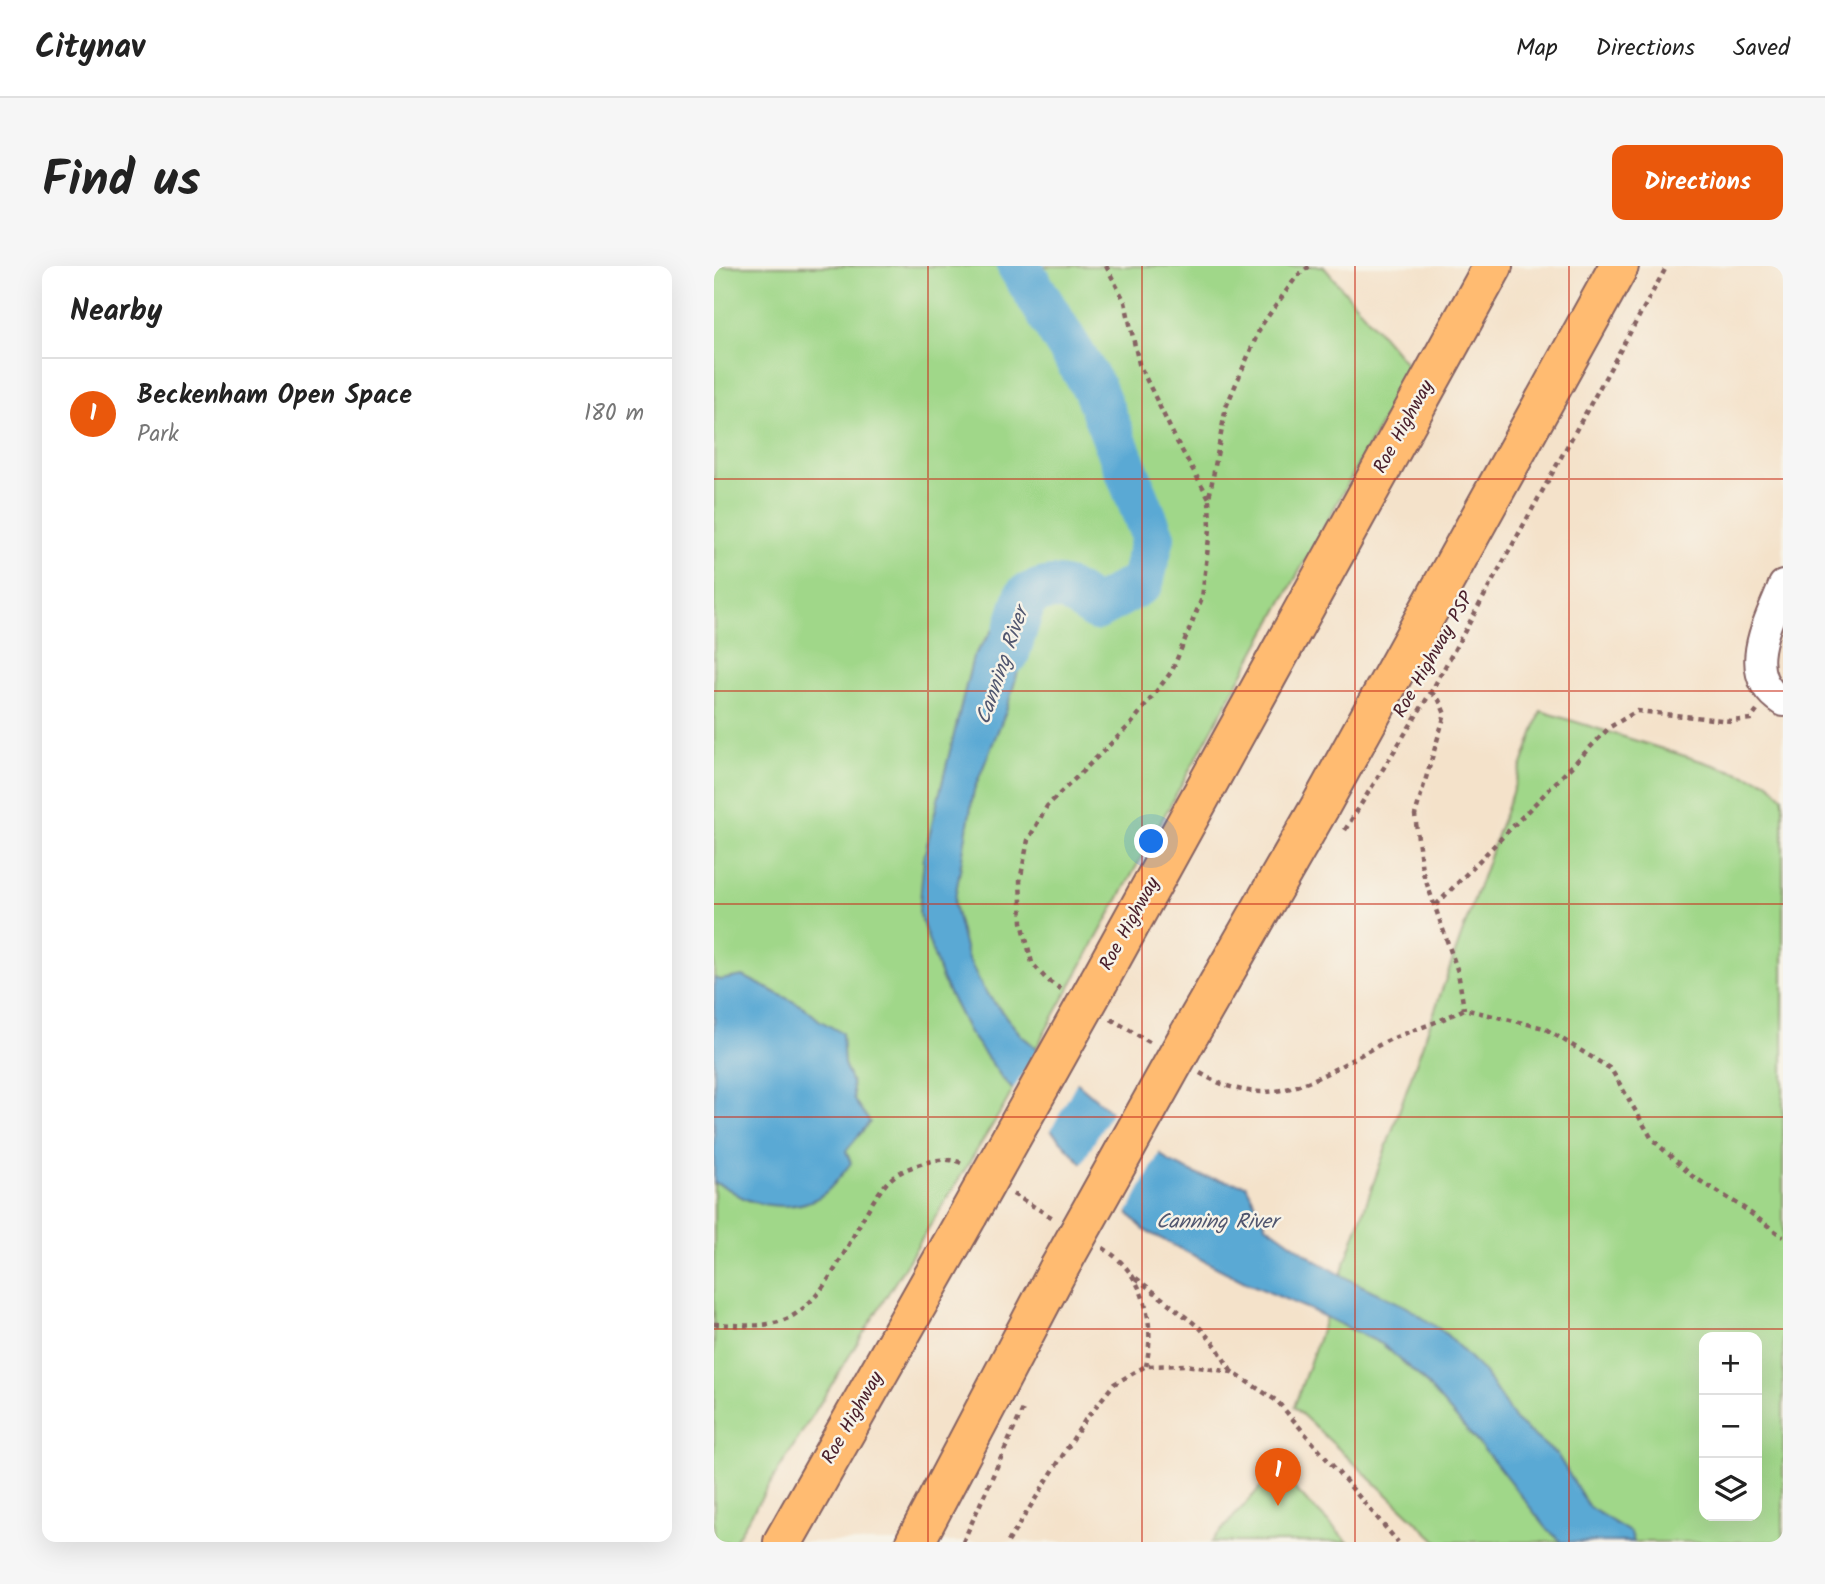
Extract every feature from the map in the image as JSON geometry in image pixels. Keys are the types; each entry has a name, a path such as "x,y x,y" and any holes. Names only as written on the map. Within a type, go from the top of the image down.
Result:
{"highway":[{"name":"Roe Highway","path":"787,1533 1099,981 1493,266"},
{"path":"915,1542 1058,1270 1321,805 1619,266"}],"street":[{"path":"1777,698 1757,667 1763,634 1783,585"}],"path":[{"path":"1106,266 1125,302 1139,365 1176,440 1209,498 1226,407 1261,326 1297,276 1310,266"},
{"name":"Roe Highway PSP","path":"1343,835 1431,692 1667,266"},
{"path":"1431,692 1439,700 1445,714 1415,815 1422,870 1458,972 1464,1009 1544,1028 1611,1069 1652,1139 1692,1176 1741,1206 1783,1237"},
{"path":"1436,905 1611,727 1637,712 1731,721 1751,719 1777,698"},
{"path":"1135,1277 1200,1328 1216,1346 1232,1372"},
{"path":"714,1324 766,1325 785,1321 800,1312"},
{"path":"1007,1542 1085,1420 1114,1384 1146,1366 1186,1365 1232,1372 1278,1401 1398,1542"}],"green space":[{"path":"714,266 1323,266 1411,369 1003,1108 734,1542 714,1542"},
{"path":"1541,711 1768,782 1783,797 1783,1542 1438,1542 1294,1407"},
{"path":"1276,1470 1348,1542 1211,1542"}],"water":[{"name":"Canning River","path":"1026,596 1029,636 1006,711 974,790 954,904 967,956 984,990 1021,1035 1170,1162 1200,1176 1246,1185 1266,1225 1315,1260 1407,1307 1445,1333 1484,1372 1515,1420 1558,1456 1589,1507 1631,1533 1634,1542 1562,1542 1548,1530 1493,1460 1420,1377 1382,1344 1245,1282 1144,1230 1003,1079 968,1031 942,979 919,913 924,857 973,657 997,624"},
{"path":"743,976 804,1007 819,1020 842,1033 844,1064 852,1083 854,1100 870,1122 846,1151 851,1163 836,1182 818,1198 798,1205 757,1203 714,1183 714,978 720,980"}],"pier":[{"path":"1039,1047 1078,1080 1049,1134 1011,1093"},
{"path":"1113,1109 1161,1150 1126,1216 1080,1167"}],"waterway":[{"name":"Canning River","path":"1008,653 1026,596 1047,589 1063,589 1096,609 1142,582 1153,537 1094,388 1019,266"}],"place":[{"name":"Beckenham Open Space","path":"1278,1506"}]}
